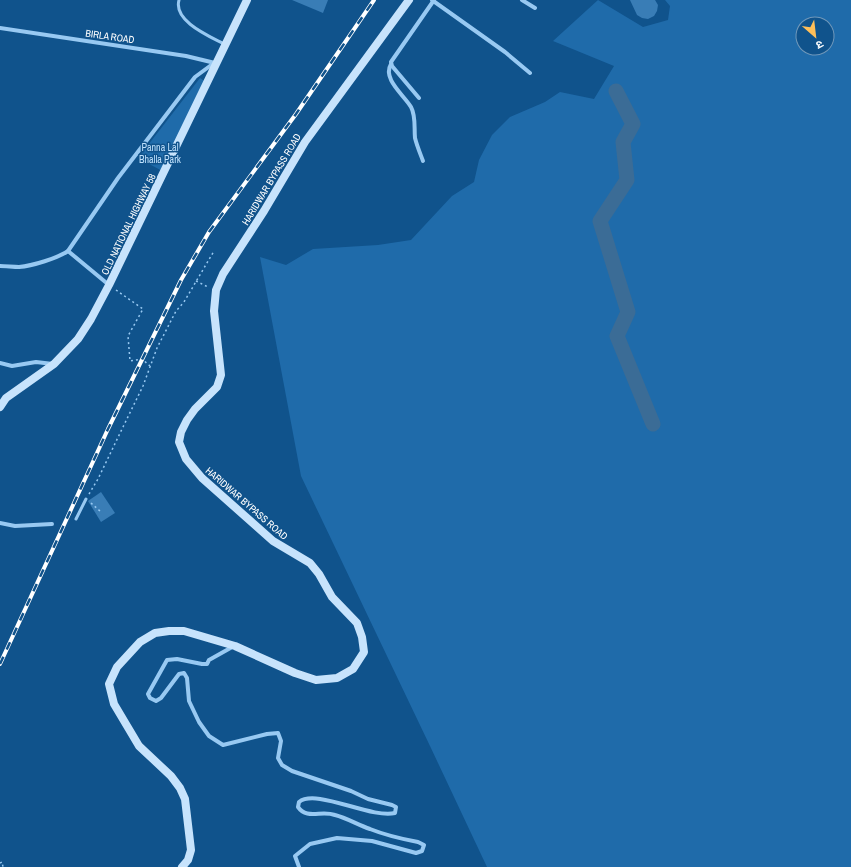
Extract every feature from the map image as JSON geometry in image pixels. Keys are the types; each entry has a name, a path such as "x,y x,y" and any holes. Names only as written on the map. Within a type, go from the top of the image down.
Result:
{"main road":[{"name":"OLD NATIONAL HIGHWAY 58","path":"0,407 6,398 54,364 78,339 91,319 109,285 247,0"},
{"name":"HARIDWAR BYPASS ROAD","path":"182,867 188,860 191,850 185,799 180,788 171,776 139,746 114,704 109,684 117,667 140,642 155,633 169,631 184,631 234,646 295,673 316,680 337,678 353,669 364,652 362,637 357,622 332,597 319,574 310,564 273,541 202,478 186,459 179,442 181,432 195,409 218,387 221,375 214,311 216,290 223,274 264,211 305,142 409,0"}],"street":[{"path":"423,161 417,145 412,109 406,98 392,82 389,67 433,0 505,52 530,73"},
{"path":"522,0 535,8"},
{"name":"BIRLA ROAD","path":"0,28 186,56 215,64"},
{"path":"0,266 28,266 63,255 68,251 118,178 195,77 215,64"},
{"path":"391,64 419,98"},
{"path":"68,251 109,285"},
{"path":"0,363 12,366 36,362 54,364"},
{"path":"0,523 15,526 52,524"},
{"path":"234,646 210,660 206,664 177,659 167,660 148,694 150,698 156,701 161,698 179,674 184,673 187,678 189,701 199,722 209,736 223,745 267,734 278,733 281,741 278,758 282,765 292,771 351,791 368,799 392,804 396,807 395,813 388,815 344,804 311,798 303,799 298,802 298,807 301,810 307,814 336,814 372,830 418,842 424,845 422,851 416,853 372,841 337,838 310,844 295,856 299,867"}],"lane":[{"path":"179,0 178,6 180,14 185,19 195,28 226,45"},
{"path":"76,519 86,499"}],"path":[{"path":"100,511 86,499 98,479 143,386 150,366 176,311 184,302 214,251"},
{"path":"196,281 216,290"},
{"path":"109,285 143,309 128,336 130,361 142,359 150,366"},
{"path":"0,862 2,862 3,867"}],"green space":[{"path":"598,0 643,27 668,20 670,6 665,0 851,0 851,867 487,867 301,476 260,257 286,265 313,249 378,245 411,240 452,196 474,182 479,160 492,135 510,117 545,102 560,92 594,99 614,66 553,41"},
{"name":"Panna Lal Bhalla Park","path":"200,78 206,82 166,173 138,158"}],"building":[{"path":"292,0 328,0 323,13"},
{"path":"630,0 655,0 658,5 657,11 654,16 648,19 642,18 637,15"},
{"path":"101,492 115,513 101,522 88,501"}],"waterway":[{"path":"616,91 633,124 623,142 627,180 600,221 628,312 617,336 653,424"}],"railway":[{"path":"0,664 108,429 181,280 209,232 296,114 374,0"}]}
